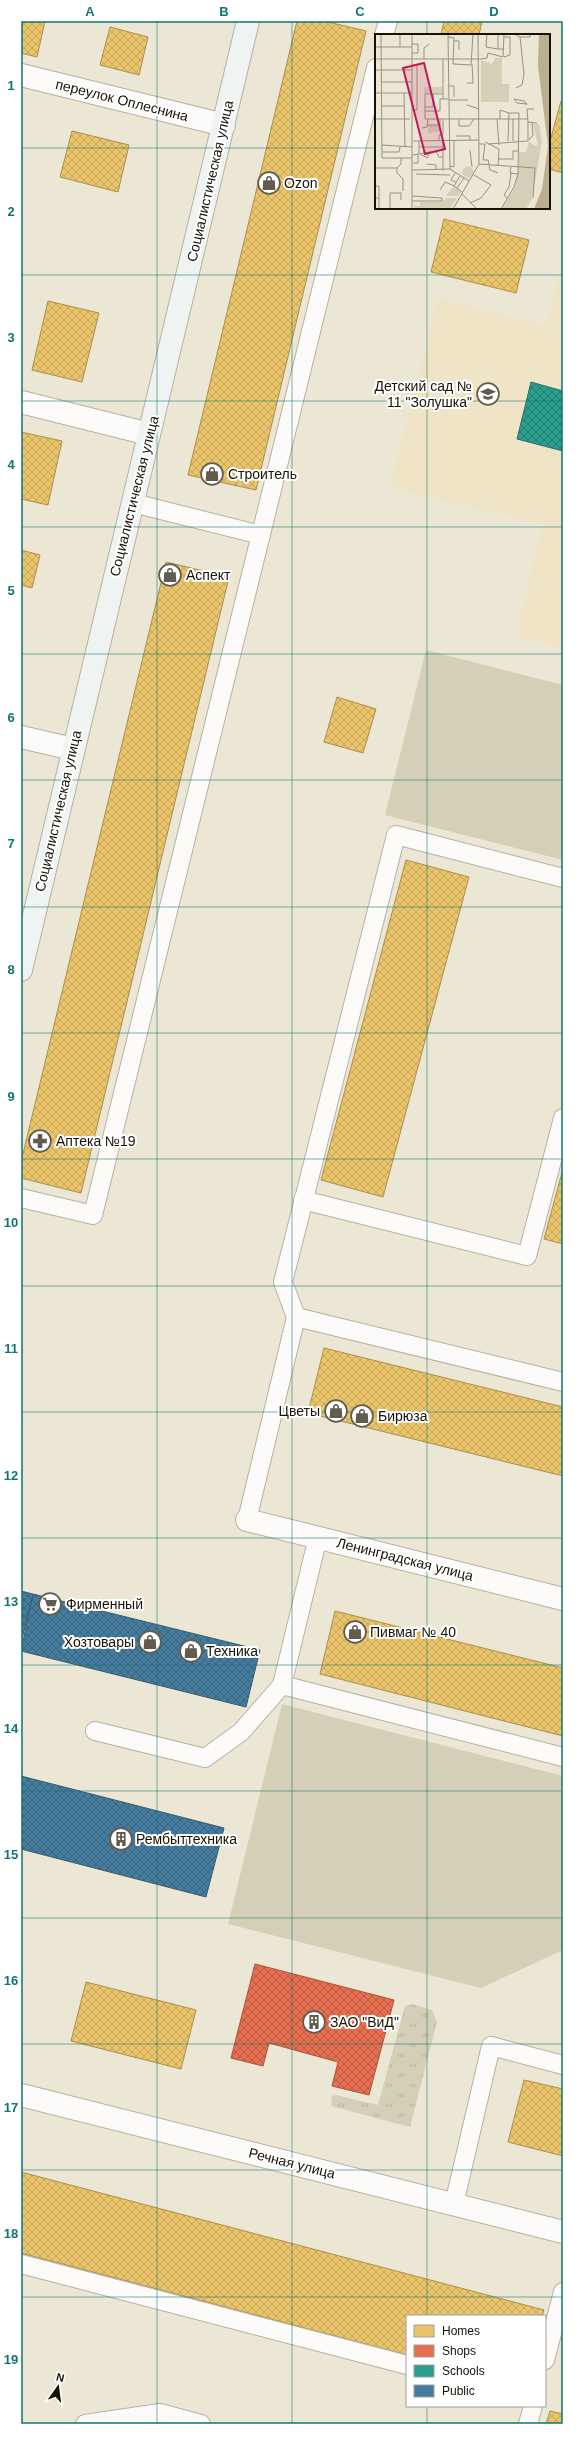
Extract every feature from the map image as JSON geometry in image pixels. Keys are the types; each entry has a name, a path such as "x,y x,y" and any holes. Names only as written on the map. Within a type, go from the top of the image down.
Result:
{"main road":[{"name":"Социалистическая улица","path":"21,970 248,21"}],"street":[{"name":"переулок Оплеснина","path":"21,75 224,125"},
{"path":"21,402 149,434"},
{"path":"21,737 73,749"},
{"name":"Ленинградская улица","path":"247,1520 563,1599"},
{"name":"Речная улица","path":"21,2095 563,2232"}],"lane":[{"path":"384,34 388,21"},
{"path":"21,1198 94,1215 375,72"},
{"path":"133,503 261,535"},
{"path":"247,1520 296,1317 283,1282 396,835 563,878"},
{"path":"303,1200 527,1256 563,1118"},
{"path":"296,1317 563,1382"},
{"path":"95,1730 205,1758 241,1732 282,1685 318,1537"},
{"path":"282,1685 563,1757"},
{"path":"454,2204 491,2046 563,2065"},
{"path":"21,2264 406,2364"},
{"path":"546,2356 563,2292"},
{"path":"528,2424 533,2407"},
{"path":"97,2423 160,2413 201,2424"}],"shaded area":[{"name":"Детский сад № 11 \"Золушка\"","path":"563,260 563,648 516,636 543,525 390,487 438,298 546,326"}],"green space":[{"path":"426,650 563,685 563,860 385,815"},
{"path":"282,1704 563,1776 563,1950 481,1988 228,1924"},
{"path":"412,2004 432,2010 437,2022 410,2127 331,2106 332,2096 336,2095 378,2105 405,2006"}],"building: Homes":[{"path":"21,21 45,21 37,57 21,53"},
{"path":"297,21 324,21 366,31 256,490 188,475"},
{"path":"444,21 482,21 479,34 441,34"},
{"path":"110,27 148,37 139,75 100,65"},
{"path":"561,101 563,101 563,173 550,169 550,141"},
{"path":"72,131 129,145 118,192 60,177"},
{"path":"444,219 529,240 516,293 431,272"},
{"path":"48,301 99,313 82,382 32,370"},
{"path":"21,432 62,441 48,505 21,499"},
{"path":"21,550 40,555 32,588 21,585"},
{"path":"166,562 229,577 81,1193 21,1178 21,1162"},
{"path":"337,697 376,709 363,753 324,742"},
{"path":"406,860 469,877 383,1197 321,1180"},
{"path":"563,1169 563,1244 544,1239"},
{"path":"324,1348 563,1407 563,1476 308,1413"},
{"path":"335,1611 563,1668 563,1736 320,1674"},
{"path":"86,1982 196,2010 181,2069 71,2041"},
{"path":"524,2080 563,2089 563,2156 508,2142"},
{"path":"21,2172 544,2310 542,2315 406,2315 406,2355 21,2253"},
{"path":"550,2411 563,2414 563,2424 546,2424"}],"building: Shops":[{"name":"ЗАО \"ВиД\"","path":"255,1964 394,2000 369,2095 332,2086 338,2062 269,2043 263,2066 231,2058"}],"building: Schools":[{"path":"531,382 563,391 563,451 517,439"}],"building: Public":[{"path":"21,1591 33,1594 21,1643"},
{"path":"33,1594 260,1650 246,1707 21,1651"},
{"name":"Рембыттехника","path":"21,1776 224,1828 206,1897 21,1849"}],"place":[{"name":"Ozon","path":"269,183"},
{"name":"Детский сад № 11 \"Золушка\"","path":"488,394"},
{"name":"Строитель","path":"212,474"},
{"name":"Аспект","path":"170,575"},
{"name":"Аптека №19","path":"40,1141"},
{"name":"Цветы","path":"336,1411"},
{"name":"Бирюза","path":"362,1416"},
{"name":"Фирменный","path":"50,1604"},
{"name":"Пивмаг № 40","path":"355,1632"},
{"name":"Хозтовары","path":"150,1642"},
{"name":"Техника","path":"191,1651"},
{"name":"Рембыттехника","path":"121,1839"},
{"name":"ЗАО \"ВиД\"","path":"314,2022"}]}
